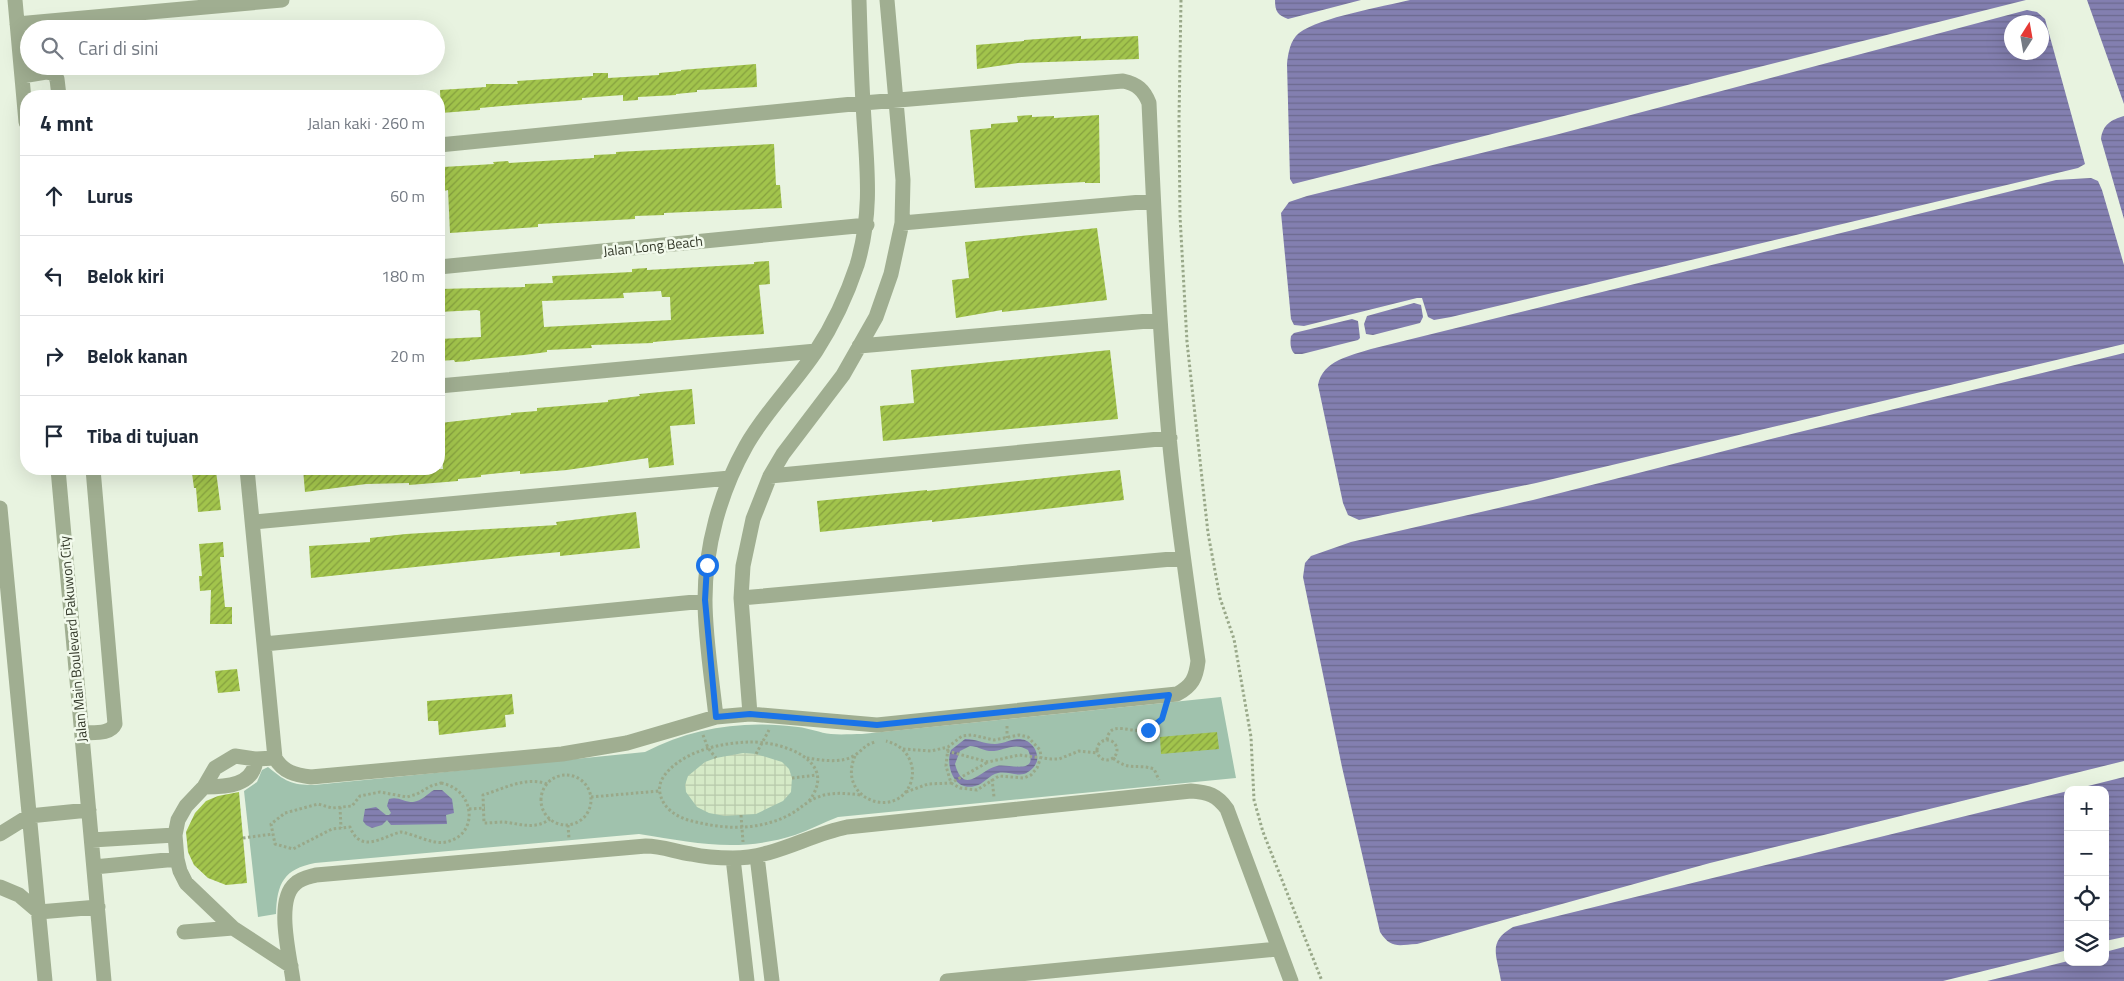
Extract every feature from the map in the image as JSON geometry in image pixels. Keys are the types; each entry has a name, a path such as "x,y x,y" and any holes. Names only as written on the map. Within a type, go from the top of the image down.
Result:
{"street":[{"path":"15,0 20,55"},
{"path":"61,20 282,0"},
{"path":"716,717 705,600 707,565 716,521 730,478 746,445 816,351 842,305 857,265 867,225 869,183 863,103 859,0"},
{"path":"750,714 741,598 743,566 753,519 770,476 782,454 843,375 876,317 892,274 902,223 903,180 887,0"},
{"path":"23,90 22,76 28,75"},
{"path":"54,75 57,79 58,90"},
{"path":"248,475 275,758 280,766 290,772 311,777 562,754 627,743 716,717 750,714 877,725 1169,695 1182,691 1194,681 1198,661 1183,558 1160,320 1149,104 1141,89 1132,83 1123,82 863,103 445,144"},
{"path":"902,223 1153,201"},
{"name":"Jalan Long Beach","path":"445,265 867,225"},
{"path":"859,346 1160,320"},
{"path":"445,385 816,351"},
{"path":"770,476 1170,438"},
{"name":"Jalan Main Boulevard Pakuwon City","path":"59,475 104,981"},
{"path":"82,733 108,731 114,728 115,724 94,475"},
{"path":"252,522 730,478"},
{"path":"0,508 45,981"},
{"path":"741,598 1183,558"},
{"path":"264,644 705,600"},
{"path":"275,758 256,760 235,756 224,761 215,768 204,787 186,806 178,820 175,835 177,859 186,883 233,928 292,974"},
{"path":"204,787 227,787 248,778 253,774 256,760"},
{"path":"292,974 285,916 288,894 298,881 316,875 646,846 660,847 691,855 733,858 757,856 847,827 1163,794 1203,792 1217,796 1227,809 1291,981"},
{"path":"0,834 29,816 89,810"},
{"path":"92,840 175,835"},
{"path":"757,856 772,981"},
{"path":"733,858 747,981"},
{"path":"94,867 177,859"},
{"path":"0,887 19,895 38,912 98,907"},
{"path":"184,932 233,928"},
{"path":"946,981 1278,949"}],"path":[{"path":"1182,0 1179,120 1180,216 1187,342 1208,533 1220,598 1234,639 1251,737 1254,800 1264,832 1322,981"},
{"path":"1107,740 1116,745 1116,755 1107,760 1101,758 1098,753 1099,744 1107,740 1111,731 1115,728 1140,732 1148,730 1156,725 1165,712 1169,695"},
{"path":"756,754 776,716"},
{"path":"697,722 708,748 716,758"},
{"path":"972,735 994,740 1018,735 1028,737 1036,743 1040,750 1037,768 1031,775 1024,778 999,776 977,790 960,788 953,782 946,766 948,750 962,736 972,735"},
{"path":"988,762 948,750 903,749 887,741 878,741 861,748 855,756 850,772 861,795 868,800 884,803 892,801 905,792 928,784 953,782 988,762 1019,755 1059,759 1079,751 1098,753"},
{"path":"809,801 816,792 817,775 814,766 806,758 782,747 762,743 708,748 689,755 674,765 662,777 659,791 663,804 683,818 706,825 742,828 774,821 791,814 819,795 834,793 861,795"},
{"path":"903,749 912,766 913,775 905,792"},
{"path":"806,758 835,760 855,756"},
{"path":"1112,758 1128,767 1147,766 1154,769 1163,794"},
{"path":"572,775 585,783 591,797 588,812 576,823 562,824 550,819 542,808 541,802 541,795 547,784 557,776 572,775"},
{"path":"792,778 817,775"},
{"path":"547,784 540,781 522,782 483,795 485,808 484,823 503,822 534,826 550,819"},
{"path":"441,783 450,784 466,799 469,809 469,821 463,832 456,838 446,842 437,842 401,832 382,840 369,842 360,840 352,834 350,827 332,829 293,849 275,844 271,824 286,814 318,804 332,808 340,807 352,806 360,796 368,794 380,792 407,797 441,783"},
{"path":"591,797 659,791"},
{"path":"340,807 341,828"},
{"path":"469,809 485,808"},
{"path":"741,815 742,828"},
{"path":"243,838 273,834"}],"shaded area":[{"path":"1275,0 1361,0 1288,19 1278,12"},
{"path":"1410,0 2026,0 1293,184 1290,179 1287,64 1293,39 1309,27 1336,17"},
{"path":"2087,0 2124,0 2124,104"},
{"path":"2027,10 2037,12 2040,15 2008,15"},
{"path":"2004,16 2004,60 2049,60 2049,34 2085,164 2078,168 1451,317 1434,320 1428,317 1422,298 1417,298 1304,326 1294,325 1291,319 1281,213 1289,202 1559,134"},
{"path":"2124,116 2124,219 2101,139 2108,123"},
{"path":"2091,178 2098,181 2102,190 2124,265 2124,344 1536,483 1359,520 1348,515 1343,503 1318,385 1325,370 1338,360 1371,349 2056,180"},
{"path":"1414,303 1421,305 1423,317 1420,323 1373,335 1366,334 1364,324 1367,316"},
{"path":"1352,319 1358,321 1360,338 1358,340 1302,354 1295,354 1292,350 1291,336 1294,333"},
{"path":"2124,353 2124,761 1710,863 1417,944 1392,944 1380,932 1342,767 1303,577 1305,563 1311,556 1351,542 1533,500 1771,439"},
{"path":"1221,697 1236,778 838,817 795,835 755,844 717,845 639,834 315,863 296,869 284,879 278,894 276,914 258,917 244,791 257,782 262,770 268,767 289,781 314,785 645,752 663,743 700,731 739,725 778,725 831,734 862,734"},
{"path":"965,739 995,744 1021,739 1029,742 1035,749 1037,761 1032,769 1024,774 998,773 978,785 968,787 957,781 950,770 949,756 951,750","holes":["973,746 989,751 1018,746 1028,750 1031,758 1030,763 1021,767 997,766 973,779 963,779 955,764 960,751"]},
{"path":"743,753 756,754 782,762 789,769 792,778 791,792 783,801 756,814 725,816 709,813 697,807 686,792 685,785 688,776 705,762"},
{"path":"2124,777 2124,937 2109,940 2109,786 2088,786"},
{"path":"434,790 442,790 452,799 454,813 446,815 447,824 391,825 387,820 382,825 372,828 363,821 365,809 376,807 386,815 389,815 391,813 387,806 389,799 395,798 413,802 422,799"},
{"path":"2064,792 2064,951 1943,981 1501,981 1496,956 1497,944 1500,938 1513,927"},
{"path":"2124,947 2124,981 1987,981 2064,962 2064,966 2109,966 2109,951"}],"building":[{"path":"1081,36 1081,39 1138,36 1139,59 1018,63 977,69 976,45"},
{"path":"756,64 757,87 697,90 697,92 638,97 638,100 623,101 623,95 582,98 582,100 445,113 445,90 440,90 486,87 486,84 518,84 517,81 593,76 593,73 608,73 608,78 659,75 659,73"},
{"path":"1032,115 1032,117 1054,116 1054,118 1099,115 1100,183 1085,182 975,188 970,130 991,128 991,124 1018,122 1017,116"},
{"path":"774,144 776,185 780,185 782,208 664,213 664,215 635,216 635,219 538,224 538,227 450,233 448,190 445,191 445,167 494,164 493,162 508,161 509,163 594,158 594,155 616,154 616,152"},
{"path":"1097,228 1107,300 1002,312 1002,310 956,318 952,280 969,278 965,242"},
{"path":"769,261 770,284 759,285 764,334 653,343 591,345 592,348 547,350 547,352 470,361 445,361 445,339 481,337 480,311 445,312 445,289 525,287 525,284 553,283 552,276 632,272 632,269 647,268 647,270 754,264 754,262","holes":["661,291 662,297 670,297 671,320 544,327 542,301 624,298 623,293"]},
{"path":"1110,350 1118,419 883,441 880,406 914,403 911,370"},
{"path":"692,389 695,424 670,426 674,465 649,468 648,458 567,470 520,474 520,471 481,475 481,477 458,479 458,481 409,485 409,483 366,484 305,492 304,475 445,475 445,422 537,411 537,408 608,402 608,400 640,396 639,394"},
{"path":"1120,470 1124,500 932,522 932,520 820,532 817,501"},
{"path":"192,475 217,475 221,510 198,512 196,488 194,488"},
{"path":"636,512 640,548 560,556 560,552 311,578 309,546 370,542 370,538 406,534 557,525 556,522"},
{"path":"223,542 224,557 220,557 225,607 232,607 232,624 210,624 211,590 200,591 199,576 202,576 199,544"},
{"path":"237,669 240,691 218,693 215,671"},
{"path":"512,694 514,714 505,715 506,727 439,735 438,721 428,721 427,701"},
{"path":"1217,732 1219,749 1161,754 1160,737"},
{"path":"239,792 247,883 226,885 208,878 194,865 188,852 186,832 195,813 206,801 218,796"}],"route":[{"path":"707,565 705,600 716,717 750,714 877,725 1169,695 1162,719 1148,730"}]}
